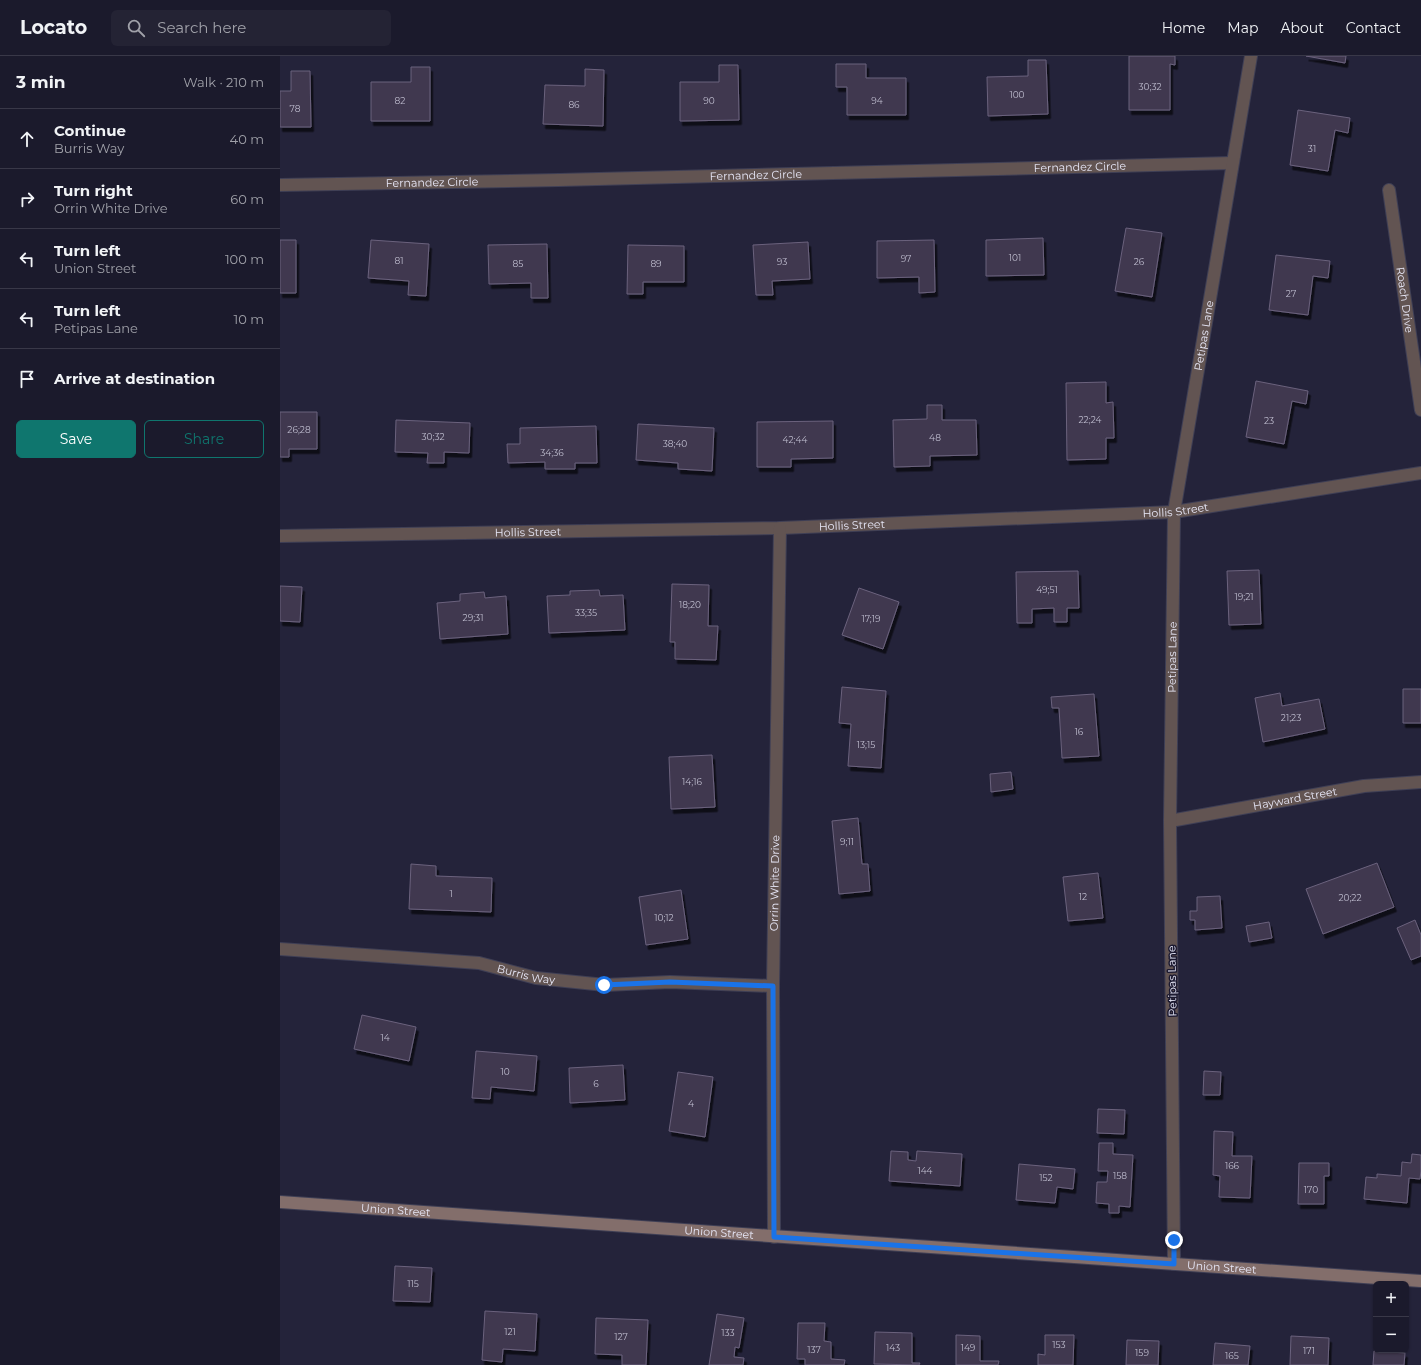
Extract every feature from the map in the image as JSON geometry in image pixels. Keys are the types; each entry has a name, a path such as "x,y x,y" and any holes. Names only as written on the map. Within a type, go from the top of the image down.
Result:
{"main road":[{"name":"Union Street","path":"280,1202 1421,1282"}],"street":[{"name":"Petipas Lane","path":"1174,1264 1170,821 1174,512 1251,56"},
{"name":"Fernandez Circle","path":"280,185 1232,164"},
{"name":"Roach Drive","path":"1389,190 1421,410"},
{"name":"Hollis Street","path":"280,536 780,528 1174,512 1421,472"},
{"name":"Orrin White Drive","path":"774,1237 773,986 780,528"},
{"name":"Hayward Street","path":"1170,821 1364,786 1421,782"},
{"name":"Burris Way","path":"280,949 479,963 536,978 604,985 670,982 773,986"}],"building":[{"path":"1129,56 1175,56 1175,65 1170,64 1170,110 1129,110"},
{"path":"1306,56 1346,56 1345,63"},
{"path":"1028,60 1046,60 1048,114 988,116 987,77 1028,76"},
{"path":"836,64 866,64 866,78 906,78 906,115 847,115 847,87 836,87"},
{"path":"719,65 738,65 739,120 680,121 680,82 719,82"},
{"path":"411,67 430,67 430,121 371,121 371,82 411,82"},
{"path":"585,69 604,70 603,126 543,124 545,85 585,86"},
{"path":"291,71 310,71 311,127 280,127 280,91 291,91"},
{"path":"1298,110 1350,118 1348,133 1335,130 1328,171 1290,165"},
{"path":"1126,228 1162,233 1152,297 1115,291"},
{"path":"1043,238 1044,275 986,276 986,240"},
{"path":"280,240 296,240 296,293 280,293"},
{"path":"371,240 429,244 426,296 408,295 409,281 368,278"},
{"path":"934,240 935,292 919,293 919,277 877,278 877,241"},
{"path":"808,242 810,279 772,281 773,295 756,295 753,245"},
{"path":"547,244 548,298 531,298 531,283 489,284 488,245"},
{"path":"628,245 684,246 684,282 643,282 643,294 627,294"},
{"path":"1276,255 1330,261 1328,278 1313,276 1308,315 1269,310"},
{"path":"1256,381 1308,391 1306,404 1292,401 1284,444 1246,437"},
{"path":"1106,382 1106,403 1113,402 1114,438 1106,438 1106,459 1067,460 1066,383"},
{"path":"927,405 942,405 942,420 976,420 977,455 930,456 930,466 894,467 893,420 927,419"},
{"path":"280,412 317,412 317,449 289,449 289,457 280,457"},
{"path":"396,420 470,423 469,453 444,452 444,463 427,463 428,453 395,452"},
{"path":"833,421 833,458 791,459 791,467 757,467 757,422"},
{"path":"638,424 714,428 712,471 678,469 678,463 636,460"},
{"path":"596,426 597,463 575,463 575,469 545,469 545,462 508,463 507,444 520,444 520,428"},
{"path":"1259,570 1261,624 1229,625 1227,571"},
{"path":"1078,571 1079,608 1067,608 1067,622 1054,622 1054,608 1032,609 1032,623 1017,623 1016,572"},
{"path":"672,584 709,585 708,626 718,626 716,660 675,659 675,642 670,642"},
{"path":"280,586 302,587 300,622 280,621"},
{"path":"859,588 899,602 883,649 842,635"},
{"path":"599,590 600,596 623,595 625,630 549,633 547,596 570,595 570,591"},
{"path":"484,592 485,598 506,596 508,634 440,639 437,603 460,601 460,594"},
{"path":"842,687 886,691 881,768 848,766 851,724 839,723"},
{"path":"1403,689 1421,689 1421,723 1403,723"},
{"path":"1280,693 1282,706 1319,699 1325,729 1263,742 1255,698"},
{"path":"1094,694 1099,756 1062,758 1059,708 1052,708 1051,697"},
{"path":"712,755 715,807 671,809 669,757"},
{"path":"1011,772 1013,789 991,792 990,774"},
{"path":"858,818 862,864 868,864 870,891 839,894 832,821"},
{"path":"1377,863 1394,907 1323,934 1306,889"},
{"path":"411,864 436,866 436,876 492,878 491,912 409,909"},
{"path":"1098,873 1103,918 1068,921 1063,877"},
{"path":"681,890 688,939 646,945 639,897"},
{"path":"1220,896 1222,928 1195,930 1195,920 1190,920 1190,911 1197,911 1197,897"},
{"path":"1415,920 1421,935 1421,956 1411,960 1397,928"},
{"path":"1269,922 1272,938 1249,942 1246,926"},
{"path":"362,1015 416,1027 409,1061 354,1049"},
{"path":"476,1051 537,1056 534,1091 491,1087 490,1099 472,1098"},
{"path":"623,1065 625,1100 570,1103 569,1068"},
{"path":"1204,1071 1221,1072 1220,1095 1203,1095"},
{"path":"678,1072 713,1077 705,1137 669,1131"},
{"path":"1098,1109 1125,1110 1124,1134 1097,1133"},
{"path":"1214,1131 1233,1132 1232,1156 1252,1156 1250,1198 1219,1197 1220,1176 1213,1175"},
{"path":"1099,1143 1113,1143 1113,1154 1133,1155 1130,1207 1119,1206 1119,1213 1109,1213 1109,1204 1096,1203 1097,1182 1107,1182 1108,1171 1098,1171"},
{"path":"891,1151 908,1152 908,1160 916,1161 917,1151 962,1154 960,1186 889,1181"},
{"path":"1412,1154 1421,1155 1421,1171 1420,1179 1409,1178 1407,1203 1364,1199 1366,1177 1377,1178 1377,1174 1401,1176 1402,1162 1411,1163"},
{"path":"1299,1163 1329,1163 1329,1176 1324,1176 1324,1204 1298,1204"},
{"path":"1019,1164 1075,1169 1073,1189 1057,1187 1055,1203 1016,1200"},
{"path":"395,1266 432,1268 430,1302 393,1301"},
{"path":"485,1311 537,1314 535,1351 503,1349 502,1362 482,1360"},
{"path":"717,1314 744,1318 739,1348 735,1347 734,1357 744,1358 743,1365 709,1365"},
{"path":"596,1318 648,1320 646,1365 622,1365 622,1355 595,1354"},
{"path":"798,1323 825,1323 824,1341 831,1342 831,1359 845,1360 844,1365 805,1365 805,1359 797,1359"},
{"path":"875,1332 912,1333 912,1363 920,1363 919,1365 874,1364"},
{"path":"956,1335 980,1336 980,1361 999,1361 998,1365 956,1365"},
{"path":"1045,1335 1074,1335 1073,1365 1038,1365 1038,1354 1045,1355"},
{"path":"1291,1336 1329,1338 1328,1365 1290,1365"},
{"path":"1127,1340 1159,1341 1158,1365 1126,1365"},
{"path":"1215,1343 1250,1346 1248,1365 1213,1365"},
{"path":"1374,1353 1405,1353 1404,1365 1373,1365"}],"route":[{"path":"604,985 670,982 773,986 774,1237 1174,1264 1174,1240"}]}
